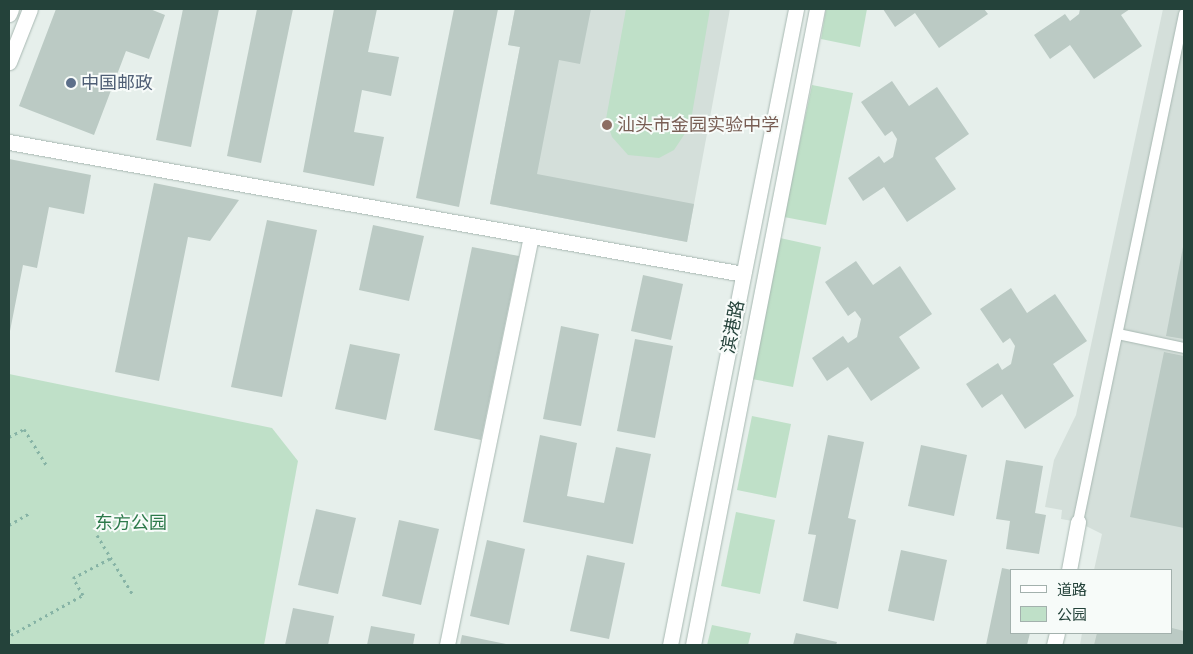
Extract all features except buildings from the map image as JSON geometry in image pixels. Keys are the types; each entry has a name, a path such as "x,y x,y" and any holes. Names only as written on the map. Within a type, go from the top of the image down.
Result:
{"street":[{"path":"9,14 11,9"},
{"path":"9,62 30,9"},
{"name":"滨港路","path":"670,645 796,9"},
{"name":"滨港路","path":"693,645 817,9"},
{"path":"9,142 743,274"},
{"path":"447,645 531,237"},
{"path":"1069,569 1078,522"}],"lane":[{"path":"1078,522 1184,14"},
{"path":"1118,334 1184,348"}],"path":[{"path":"9,437 24,429 46,466"},
{"path":"9,525 30,513"},
{"path":"98,535 132,595"},
{"path":"9,629 11,635 83,595 73,578 111,558"}],"shaded area":[{"name":"汕头市金园实验中学","path":"515,9 730,9 687,242 490,204 520,47 508,45"},
{"path":"1163,9 1184,9 1184,645 1080,645 1082,634 1173,634 1173,569 1094,569 1102,534 1078,522 1061,519 1062,510 1045,507 1054,460 1076,415"}],"green space":[{"path":"626,9 710,9 690,126 674,150 659,158 628,155 612,137 606,119"},
{"path":"826,9 867,9 860,47 821,39"},
{"path":"812,85 853,93 826,225 784,217"},
{"path":"780,238 821,247 793,387 752,379"},
{"name":"东方公园","path":"9,374 272,428 298,461 264,645 9,645"},
{"path":"752,416 791,424 776,498 737,490"},
{"path":"736,512 775,520 760,594 721,586"},
{"path":"712,625 751,633 748,645 707,645"}],"place":[{"name":"中国邮政","path":"71,83"},
{"name":"汕头市金园实验中学","path":"607,125"}]}
